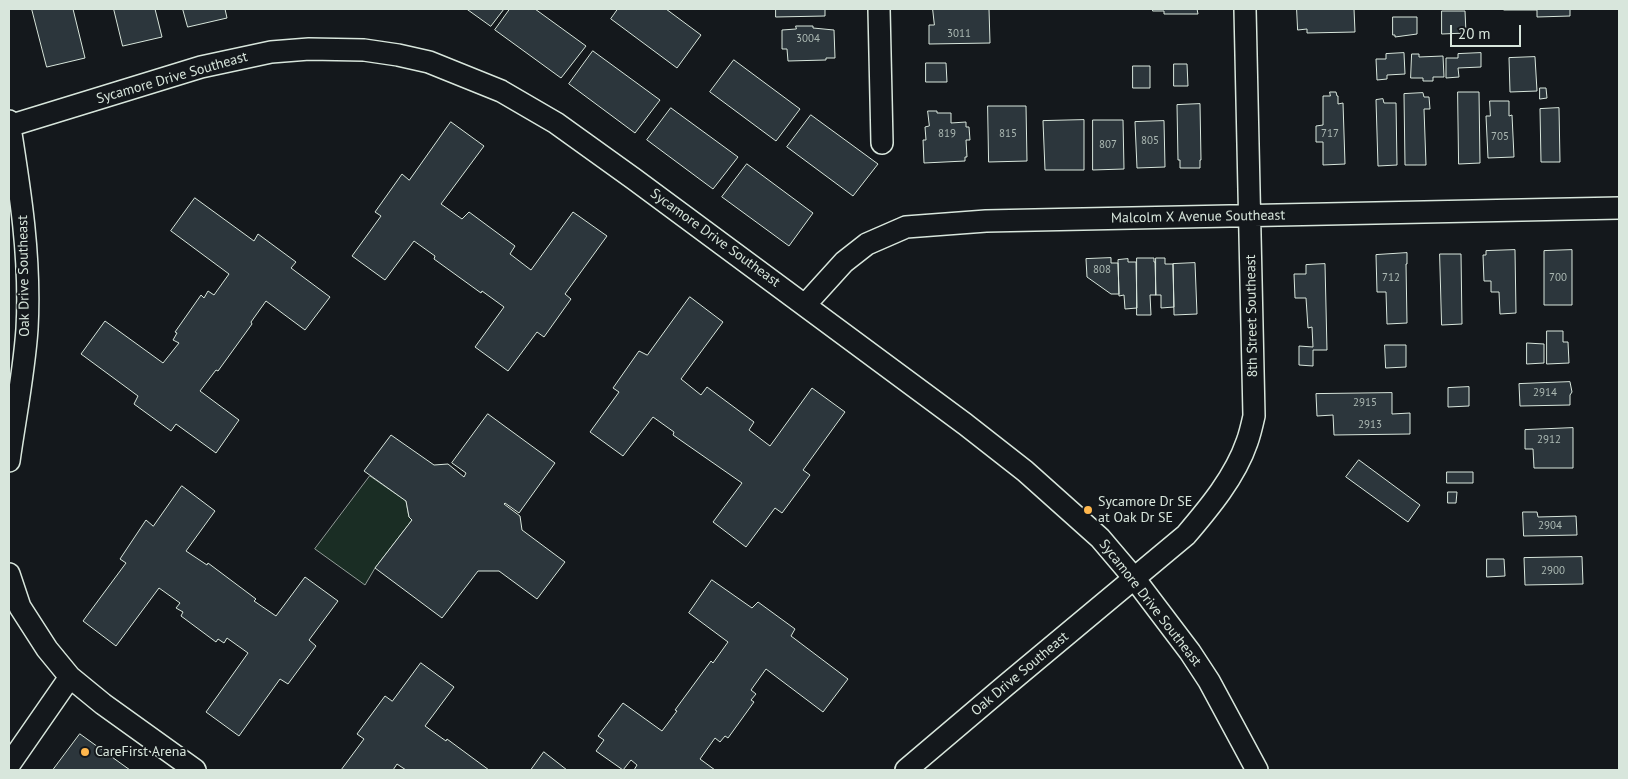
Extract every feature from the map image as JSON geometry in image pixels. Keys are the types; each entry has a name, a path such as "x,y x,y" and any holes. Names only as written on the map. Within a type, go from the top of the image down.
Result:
{"street":[{"path":"879,9 882,143"},
{"name":"8th Street Southeast","path":"1134,578 1186,535 1201,519 1237,466 1247,442 1254,416 1246,9"},
{"name":"Sycamore Drive Southeast","path":"9,124 201,67 271,52 309,49 364,50 398,54 429,62 502,90 556,124 634,179 804,305 1025,471 1100,538 1134,578 1190,652 1209,681 1257,770"},
{"name":"Oak Drive Southeast","path":"9,124 25,226 27,329 9,461"},
{"name":"Malcolm X Avenue Southeast","path":"804,305 844,262 859,250 867,244 906,227 986,221 1619,208"},
{"path":"9,574 20,607 47,649 70,677 103,704 194,770"},
{"name":"Oak Drive Southeast","path":"906,770 1134,578"},
{"path":"9,765 70,677"}],"green space":[{"path":"370,476 406,501 409,517 412,520 375,568 365,585 315,549"}],"building":[{"path":"32,9 73,9 85,58 47,67"},
{"path":"114,9 155,9 162,37 123,46"},
{"path":"183,9 225,9 227,18 188,27"},
{"path":"467,9 504,9 491,26"},
{"path":"510,9 535,9 586,46 561,78 495,30"},
{"path":"618,9 666,9 701,35 677,68 611,19"},
{"path":"776,9 825,9 825,16 776,17"},
{"path":"933,9 989,9 990,43 929,44 929,25 934,25"},
{"path":"1153,9 1197,9 1198,14 1164,14 1164,11 1153,11"},
{"path":"1297,9 1354,9 1355,32 1307,33 1307,29 1298,30"},
{"path":"1504,9 1570,9 1570,16 1537,17 1537,10"},
{"path":"1442,11 1465,11 1466,33 1442,34"},
{"path":"1393,17 1417,17 1417,34 1395,37 1393,35"},
{"path":"796,26 813,26 813,28 834,30 835,58 788,61 787,49 782,49 782,30 796,29"},
{"path":"593,51 660,100 635,133 569,84"},
{"path":"1404,53 1405,74 1387,75 1387,79 1377,80 1376,59 1386,59 1386,54"},
{"path":"1481,53 1481,67 1458,68 1459,77 1446,78 1446,58 1458,58 1458,54"},
{"path":"1412,54 1419,54 1419,57 1443,56 1444,77 1433,77 1433,81 1423,81 1423,78 1411,78"},
{"path":"1535,57 1537,91 1510,92 1509,58"},
{"path":"734,60 800,109 776,141 710,92"},
{"path":"926,63 946,63 947,82 926,82"},
{"path":"1174,64 1187,64 1188,86 1174,86"},
{"path":"1133,66 1150,66 1150,88 1133,88"},
{"path":"1540,88 1546,88 1547,98 1540,99"},
{"path":"1330,92 1336,92 1338,104 1343,103 1345,164 1323,165 1323,142 1316,142 1316,126 1323,125 1323,96 1330,96"},
{"path":"1458,92 1479,92 1480,163 1459,164"},
{"path":"1423,93 1424,97 1429,97 1430,109 1424,109 1426,165 1405,165 1404,94"},
{"path":"1383,99 1384,103 1396,103 1397,165 1378,166 1376,100"},
{"path":"1490,101 1509,101 1509,116 1512,115 1514,157 1488,158 1486,116 1490,116"},
{"path":"1200,104 1200,168 1180,168 1180,160 1178,160 1177,105"},
{"path":"988,106 1026,106 1027,161 989,162"},
{"path":"671,108 738,157 713,189 647,140"},
{"path":"1559,108 1560,162 1541,162 1540,109"},
{"path":"928,111 951,113 951,123 966,122 966,127 969,127 970,140 966,140 967,157 965,157 965,161 924,163 923,140 926,140 925,127 929,126"},
{"path":"811,115 878,164 853,196 787,147"},
{"path":"1084,120 1084,170 1045,170 1043,121"},
{"path":"1093,120 1123,120 1124,169 1093,170"},
{"path":"1164,121 1165,167 1137,168 1135,122"},
{"path":"451,122 484,146 441,204 462,219 469,212 515,246 510,254 531,270 573,212 607,236 565,294 571,299 544,337 537,332 508,371 475,347 504,307 434,259 435,256 414,241 385,280 352,256 381,216 375,212 402,174 409,180"},
{"path":"747,164 813,213 789,246 722,197"},
{"path":"195,198 254,241 258,234 296,262 291,268 330,297 305,330 266,301 218,371 216,370 200,391 239,420 216,453 176,424 171,431 134,404 138,396 81,354 105,321 163,363 179,343 173,340 177,333 175,332 201,295 204,298 208,291 214,295 229,274 171,231"},
{"path":"1515,250 1516,313 1500,314 1499,292 1491,292 1491,281 1484,281 1483,255 1486,255 1486,251"},
{"path":"1572,250 1572,305 1544,305 1544,251"},
{"path":"1407,253 1407,323 1387,324 1386,292 1377,292 1376,255"},
{"path":"1440,254 1461,254 1462,324 1442,325"},
{"path":"1111,258 1111,263 1118,263 1119,294 1111,294 1087,277 1086,259"},
{"path":"1137,258 1154,258 1155,262 1156,295 1150,295 1151,315 1137,315"},
{"path":"1156,258 1165,258 1165,264 1173,264 1174,307 1161,308 1161,295 1156,295"},
{"path":"1128,259 1128,262 1136,262 1137,308 1125,309 1124,295 1119,296 1118,260"},
{"path":"1195,263 1197,314 1174,315 1173,264"},
{"path":"1325,264 1327,350 1313,350 1313,366 1299,365 1299,346 1313,347 1312,327 1308,328 1306,298 1295,298 1294,274 1306,274 1306,265"},
{"path":"690,297 723,322 681,379 701,395 707,387 754,422 749,430 770,446 812,388 845,412 803,470 810,475 782,513 775,508 746,547 713,522 742,483 673,435 674,432 653,417 623,456 590,432 619,392 613,388 639,351 647,355"},
{"path":"1547,331 1563,331 1563,342 1568,342 1569,363 1547,364"},
{"path":"1527,343 1544,344 1544,363 1527,364"},
{"path":"1385,345 1406,345 1406,367 1386,368"},
{"path":"1570,382 1572,392 1570,395 1570,405 1520,406 1519,384"},
{"path":"1469,387 1469,406 1448,407 1448,388"},
{"path":"1392,393 1392,414 1410,413 1410,434 1334,435 1333,415 1317,416 1316,394"},
{"path":"488,414 555,463 519,513 504,504 520,516 522,530 565,562 537,599 499,571 478,571 442,618 375,568 412,520 409,517 406,501 364,471 391,435 434,465 448,464 464,477 466,473 452,463"},
{"path":"1573,428 1573,468 1534,468 1533,449 1525,449 1525,430"},
{"path":"1359,460 1420,505 1408,522 1346,477"},
{"path":"1447,472 1473,472 1473,483 1447,483"},
{"path":"182,486 215,511 186,551 207,565 208,563 256,599 254,601 276,616 305,577 338,601 309,640 316,646 288,684 280,679 239,736 206,712 248,653 227,638 224,643 218,639 216,642 181,616 183,612 176,608 180,603 159,588 116,646 83,621 126,563 120,559 146,520 153,526"},
{"path":"1448,492 1457,492 1456,503 1448,503"},
{"path":"1523,512 1537,512 1538,517 1576,516 1577,535 1524,536"},
{"path":"1582,557 1583,584 1525,585 1524,558"},
{"path":"1487,559 1504,559 1505,576 1487,577"},
{"path":"712,580 752,608 758,602 795,629 791,636 848,679 823,712 766,669 751,690 756,694 751,700 754,702 728,738 725,736 720,742 715,738 700,759 715,770 634,770 637,765 631,760 623,770 596,751 604,740 598,736 623,703 662,731 711,661 713,663 728,642 689,613"},
{"path":"421,663 454,687 425,726 446,741 447,739 489,770 406,770 397,764 393,770 341,770 364,739 357,734 385,696 392,701"},
{"name":"CareFirst Arena","path":"80,734 130,770 53,770"},
{"path":"544,752 567,770 531,770"}],"place":[{"name":"Sycamore Dr SE at Oak Dr SE","path":"1088,510"},
{"name":"CareFirst Arena","path":"85,752"}]}
